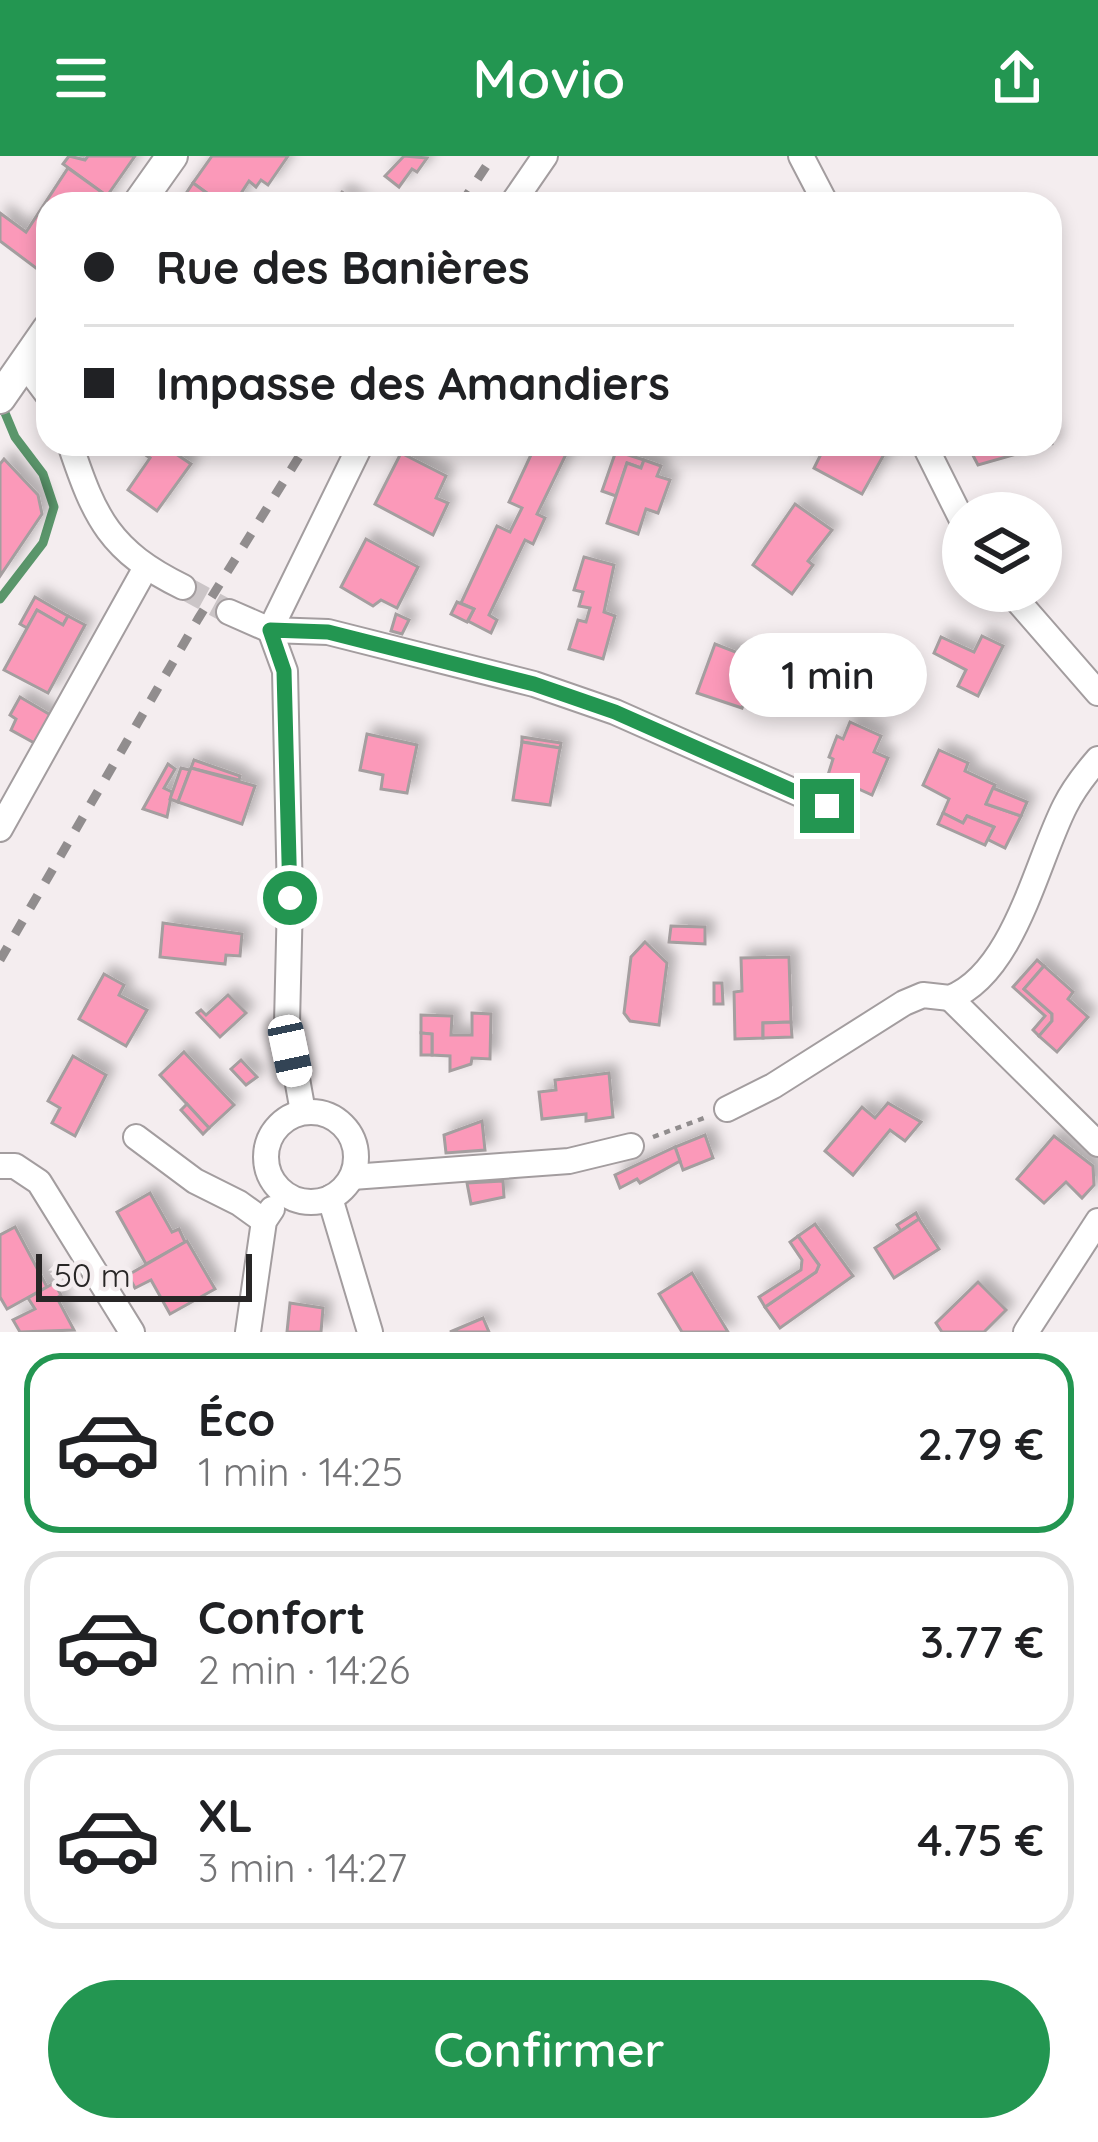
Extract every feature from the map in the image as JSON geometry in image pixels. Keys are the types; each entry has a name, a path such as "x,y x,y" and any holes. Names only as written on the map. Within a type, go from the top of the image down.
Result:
{"street":[{"path":"146,192 172,156"},
{"path":"520,192 545,156"},
{"path":"801,156 820,192"},
{"path":"0,398 36,346"},
{"path":"24,363 36,379"},
{"path":"74,456 103,522 127,554 183,587"},
{"path":"303,1112 287,1023 290,898 284,671 270,630 355,456"},
{"path":"930,456 948,492"},
{"path":"0,829 145,568"},
{"path":"229,612 270,630 328,632 534,684 615,712 827,806"},
{"path":"1027,612 1098,693"},
{"path":"950,998 981,978 1005,946 1062,812 1098,759"},
{"path":"727,1109 923,995 950,998 1098,1144"},
{"path":"303,1112 331,1116 343,1124 356,1149 352,1177 330,1198 306,1202 283,1192 273,1181 266,1153 278,1126 303,1112"},
{"path":"136,1137 195,1181 264,1221"},
{"path":"352,1177 569,1161 631,1146"},
{"path":"0,1166 16,1166 39,1182 132,1332"},
{"path":"248,1332 264,1221 283,1192"},
{"path":"330,1198 370,1332"},
{"path":"1026,1332 1098,1221"}],"path":[{"path":"631,1146 727,1109"}],"building":[{"path":"69,156 85,160 88,156 135,156 110,192 102,192 63,164"},
{"path":"212,156 288,156 268,185 261,180 256,187 249,181 242,192 205,192 193,183"},
{"path":"404,156 427,158 399,187 385,176"},
{"path":"68,168 101,192 52,192"},
{"path":"0,213 26,232 36,217 36,268 0,241"},
{"path":"179,456 191,464 157,511 128,490 150,458"},
{"path":"399,456 446,476 436,498 448,503 433,535 375,504"},
{"path":"530,456 565,456 537,514 545,518 533,544 525,540 489,615 497,620 491,633 468,621 474,609 461,603 497,526 510,532 522,508 509,502"},
{"path":"614,456 644,460 641,468 627,463 616,496 602,491"},
{"path":"820,456 883,456 862,494 814,468"},
{"path":"973,456 1010,456 978,465"},
{"path":"4,459 38,495 42,514 0,576 0,464"},
{"path":"644,460 661,466 657,476 670,480 658,513 646,509 638,534 607,523 627,463 641,468"},
{"path":"795,504 832,530 808,561 813,565 792,594 753,565"},
{"path":"366,539 418,567 397,608 381,600 373,606 341,587"},
{"path":"584,557 614,565 604,612 615,616 603,659 569,649 578,620 586,622 590,608 579,606 583,592 574,590"},
{"path":"35,597 68,616 63,625 37,610 27,628 20,624"},
{"path":"457,602 474,609 467,622 451,614"},
{"path":"37,610 63,625 68,616 85,625 48,693 4,670"},
{"path":"396,614 409,620 402,634 391,631"},
{"path":"982,636 1003,646 978,696 958,686 966,670 934,653 941,637 974,652"},
{"path":"715,644 759,661 742,708 697,693"},
{"path":"20,697 54,717 38,745 11,730 16,719 10,715"},
{"path":"850,722 881,736 874,752 888,758 872,795 828,775 837,736 843,739"},
{"path":"367,734 417,745 407,793 381,789 383,775 360,770"},
{"path":"522,737 561,743 560,748 522,742"},
{"path":"522,742 560,748 550,805 513,800"},
{"path":"939,750 968,763 965,771 995,785 986,804 1021,816 1005,848 987,839 994,827 967,816 963,823 943,813 949,799 923,785"},
{"path":"194,760 240,776 239,780 191,768"},
{"path":"168,764 175,769 164,788 172,792 167,817 143,809"},
{"path":"181,768 190,770 178,802 170,799"},
{"path":"191,768 255,786 242,824 178,802"},
{"path":"993,788 1027,802 1021,816 986,804"},
{"path":"943,813 963,823 967,816 994,827 985,845 938,824"},
{"path":"163,923 242,934 240,956 226,955 225,964 160,957"},
{"path":"671,926 705,927 705,944 669,942"},
{"path":"645,942 667,963 659,1025 630,1021 624,1013 631,957"},
{"path":"789,957 791,1022 763,1023 763,1038 735,1039 734,992 742,991 741,958"},
{"path":"1037,960 1044,966 1024,989 1052,1014 1039,1036 1033,1030 1045,1016 1013,987"},
{"path":"1044,966 1073,992 1068,999 1088,1017 1057,1052 1039,1036 1052,1014 1024,989"},
{"path":"104,974 124,985 119,995 147,1010 126,1046 79,1019"},
{"path":"714,983 722,983 723,1004 714,1004"},
{"path":"228,995 246,1013 220,1037 197,1013 201,1010 206,1015"},
{"path":"472,1013 491,1014 490,1059 472,1058 471,1064 450,1071 450,1056 432,1055 432,1034 421,1033 421,1015 452,1016 451,1035 472,1035"},
{"path":"791,1022 792,1037 763,1038 763,1023"},
{"path":"421,1033 432,1034 432,1055 421,1055"},
{"path":"184,1052 234,1105 209,1128 160,1075"},
{"path":"73,1056 106,1075 75,1136 52,1123 60,1108 48,1101"},
{"path":"241,1060 257,1077 246,1085 231,1069"},
{"path":"609,1073 613,1117 586,1121 586,1114 542,1119 539,1092 556,1090 555,1080"},
{"path":"888,1103 921,1122 905,1141 890,1130 853,1175 825,1151 862,1107 875,1118"},
{"path":"187,1104 209,1128 203,1134 181,1110"},
{"path":"482,1121 485,1150 446,1153 444,1135"},
{"path":"705,1135 713,1158 683,1170 675,1147"},
{"path":"1054,1136 1093,1166 1094,1185 1082,1198 1066,1182 1044,1203 1017,1179"},
{"path":"675,1147 680,1161 640,1183 637,1179 620,1188 615,1175"},
{"path":"503,1181 504,1197 471,1204 467,1183"},
{"path":"150,1193 172,1232 179,1229 185,1242 146,1264 117,1212"},
{"path":"916,1213 919,1219 901,1231 897,1225"},
{"path":"919,1219 939,1249 894,1278 875,1248"},
{"path":"815,1224 853,1276 780,1328 765,1307 816,1272 819,1265 798,1236"},
{"path":"15,1227 47,1287 7,1309 0,1297 0,1235"},
{"path":"798,1236 819,1265 816,1272 765,1307 759,1297 801,1270 802,1260 790,1242"},
{"path":"187,1241 215,1289 170,1314 151,1280 135,1288 128,1275"},
{"path":"692,1273 728,1332 682,1332 659,1294"},
{"path":"978,1282 1006,1310 984,1332 942,1332 936,1323"},
{"path":"54,1283 74,1330 20,1332 13,1320 35,1309 28,1298"},
{"path":"290,1303 323,1308 321,1332 287,1332"},
{"path":"483,1318 489,1332 450,1332"}],"waterway":[{"path":"0,401 15,437 43,474 54,507 43,543 0,599"}],"tunnel":[{"path":"183,587 229,612"}],"railway":[{"path":"469,192 493,156"},
{"path":"0,960 198,619 300,456"}],"route":[{"path":"290,898 284,671 270,630 328,632 534,684 615,712 827,806"}]}
